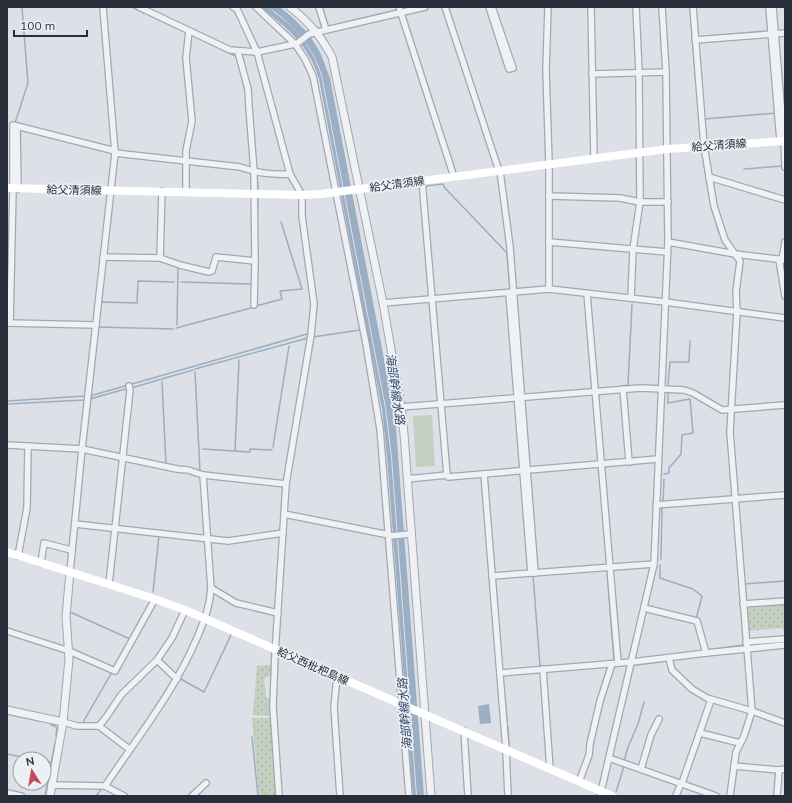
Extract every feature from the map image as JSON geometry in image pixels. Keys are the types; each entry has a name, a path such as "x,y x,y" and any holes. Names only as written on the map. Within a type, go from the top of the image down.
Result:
{"main road":[{"name":"給父清須線","path":"13,189 302,195 356,190 639,152 783,141"},
{"name":"給父西枇杷島線","path":"7,552 155,599 205,618 550,769 601,794 612,796"}],"street":[{"path":"52,780 63,722 69,658 66,616 71,550 115,152 103,7"},
{"path":"139,7 230,50 238,52 257,52 297,43 309,34 400,10 425,7"},
{"path":"233,7 237,9 257,52 290,174 302,195 302,216 314,304 286,484 273,706 279,796"},
{"path":"256,7 297,43 313,76 337,192 375,391 383,458 404,706 409,796"},
{"path":"290,7 317,32 332,57 356,190 383,303 401,407 404,434 407,478 408,534 422,713 431,796"},
{"path":"318,7 326,30"},
{"path":"445,7 500,171 510,247 511,293 533,573"},
{"path":"489,7 509,70 513,68 492,7"},
{"path":"548,7 546,70 549,164 549,289"},
{"path":"591,7 594,158"},
{"path":"631,298 633,249 640,202 639,73 636,7"},
{"path":"601,794 654,564 668,242 666,72 662,7"},
{"path":"693,7 704,146 714,206 725,240 740,261 736,292 738,311 730,432 752,714 736,752 730,796"},
{"path":"769,7 780,86 785,167"},
{"path":"773,7 773,34"},
{"path":"400,10 454,177"},
{"path":"186,192 186,151 192,121 186,58 189,31"},
{"path":"695,40 785,33"},
{"path":"238,52 248,89 254,172 254,305"},
{"path":"592,74 666,72"},
{"path":"96,325 9,323 13,189 13,126 115,152 240,167 254,172 276,175 290,174"},
{"path":"709,177 785,200"},
{"path":"422,181 447,476"},
{"path":"160,258 162,191"},
{"path":"549,196 620,198 640,202 668,202"},
{"path":"549,242 667,252"},
{"path":"668,242 735,254 782,260"},
{"path":"785,242 782,260 785,296"},
{"path":"103,257 160,258 180,265 209,272 212,271 216,257 255,261"},
{"path":"383,303 549,289 665,302 785,318"},
{"path":"579,782 589,756 590,744 598,708 614,664 609,567 587,294"},
{"path":"109,584 130,390 129,386"},
{"path":"401,407 641,388 688,391 722,410 785,405"},
{"path":"623,389 629,462"},
{"path":"7,445 82,448 177,469 188,470 203,475 286,484"},
{"path":"18,556 27,508 28,446"},
{"path":"407,478 448,477 658,459"},
{"path":"484,474 506,750 508,796"},
{"path":"105,786 177,679 192,649 211,602 203,475"},
{"path":"656,505 785,496"},
{"path":"284,514 390,535 408,534"},
{"path":"75,524 228,541 283,533"},
{"path":"41,563 44,543 71,550"},
{"path":"492,576 654,564"},
{"path":"211,588 236,603 278,613"},
{"path":"7,631 69,651 115,671 155,599"},
{"path":"743,604 785,601"},
{"path":"644,608 697,621 706,653"},
{"path":"99,726 121,695 157,660 172,638 185,610"},
{"path":"500,673 669,658 785,639"},
{"path":"746,645 785,645"},
{"path":"669,658 671,668 674,673 692,689 711,700 752,711 785,723"},
{"path":"157,660 177,679"},
{"path":"543,669 550,769"},
{"path":"337,676 334,707 340,796"},
{"path":"676,796 692,759 711,700"},
{"path":"7,710 77,726 99,726 130,749"},
{"path":"641,769 651,735 659,719"},
{"path":"464,731 468,796"},
{"path":"700,733 740,743"},
{"path":"609,758 715,796"},
{"path":"734,766 782,770 777,796"},
{"path":"192,796 206,783"},
{"path":"52,785 105,786 124,796"},
{"path":"7,793 21,796"}],"green space":[{"path":"432,415 435,466 416,467 413,416"},
{"path":"785,602 785,638 783,628 747,631 745,607 747,605"},
{"path":"272,665 271,676 265,677 264,683 266,698 272,699 271,716 253,715 257,666"},
{"path":"252,718 273,718 277,796 259,796"}],"water":[{"path":"261,7 280,7 308,33 320,52 330,78 389,385 396,428 424,796 417,796 392,457 386,408 322,75 314,55 302,38 313,56 321,75 385,408 391,457 416,796 413,796 382,409 319,79 310,56 289,30","holes":["270,8 292,27 275,13"]},
{"path":"489,704 491,723 480,724 478,706"}],"waterway":[{"path":"15,123 28,83 22,7"},
{"path":"132,7 144,13"},
{"path":"346,22 410,7"},
{"path":"690,7 696,85"},
{"path":"149,15 172,26"},
{"path":"174,27 186,32"},
{"path":"205,41 237,58"},
{"path":"240,69 246,95"},
{"path":"704,119 776,113"},
{"path":"702,152 709,193"},
{"path":"744,169 783,166"},
{"path":"257,175 258,188"},
{"path":"426,186 443,184 444,187 507,253 510,290"},
{"path":"257,221 258,199"},
{"path":"712,209 719,233"},
{"path":"256,306 282,299 280,291 302,289 281,222"},
{"path":"722,241 728,249"},
{"path":"177,325 178,267"},
{"path":"102,302 137,303 138,281 174,282"},
{"path":"181,282 250,284"},
{"path":"621,386 628,385 632,304"},
{"path":"176,328 251,308"},
{"path":"98,327 173,329"},
{"path":"313,337 360,330"},
{"path":"90,396 307,334"},
{"path":"195,369 308,338"},
{"path":"668,385 670,362 689,362 690,341"},
{"path":"273,447 289,346"},
{"path":"235,451 239,360"},
{"path":"131,388 193,370"},
{"path":"195,372 199,471"},
{"path":"162,382 166,464"},
{"path":"90,399 129,388"},
{"path":"664,474 669,473 669,468 681,454 682,435 693,433 690,399 668,403 668,393"},
{"path":"7,401 85,396"},
{"path":"7,404 85,400"},
{"name":"海部幹線水路","path":"408,409 418,408"},
{"path":"203,449 250,452 250,449 272,450"},
{"path":"663,502 664,479"},
{"path":"661,559 662,506"},
{"path":"603,516 607,565"},
{"path":"153,592 159,536 157,535"},
{"path":"660,565 660,578 693,589 702,596 696,619"},
{"path":"607,570 614,660"},
{"path":"533,575 540,666"},
{"path":"744,584 785,581"},
{"path":"70,612 130,639"},
{"path":"179,678 204,692 231,635"},
{"path":"749,645 785,642"},
{"path":"701,644 702,648"},
{"path":"707,650 743,645"},
{"path":"672,660 709,655"},
{"path":"635,665 667,661"},
{"path":"82,724 112,672"},
{"path":"505,696 507,722"},
{"path":"624,761 628,747 638,724 644,702"},
{"path":"7,714 39,721"},
{"path":"52,723 51,725 57,728 56,736"},
{"path":"508,727 509,745"},
{"path":"252,737 258,796"},
{"path":"45,796 55,743"},
{"path":"7,754 12,755"},
{"path":"616,792 625,766"},
{"path":"96,796 102,788"}]}
